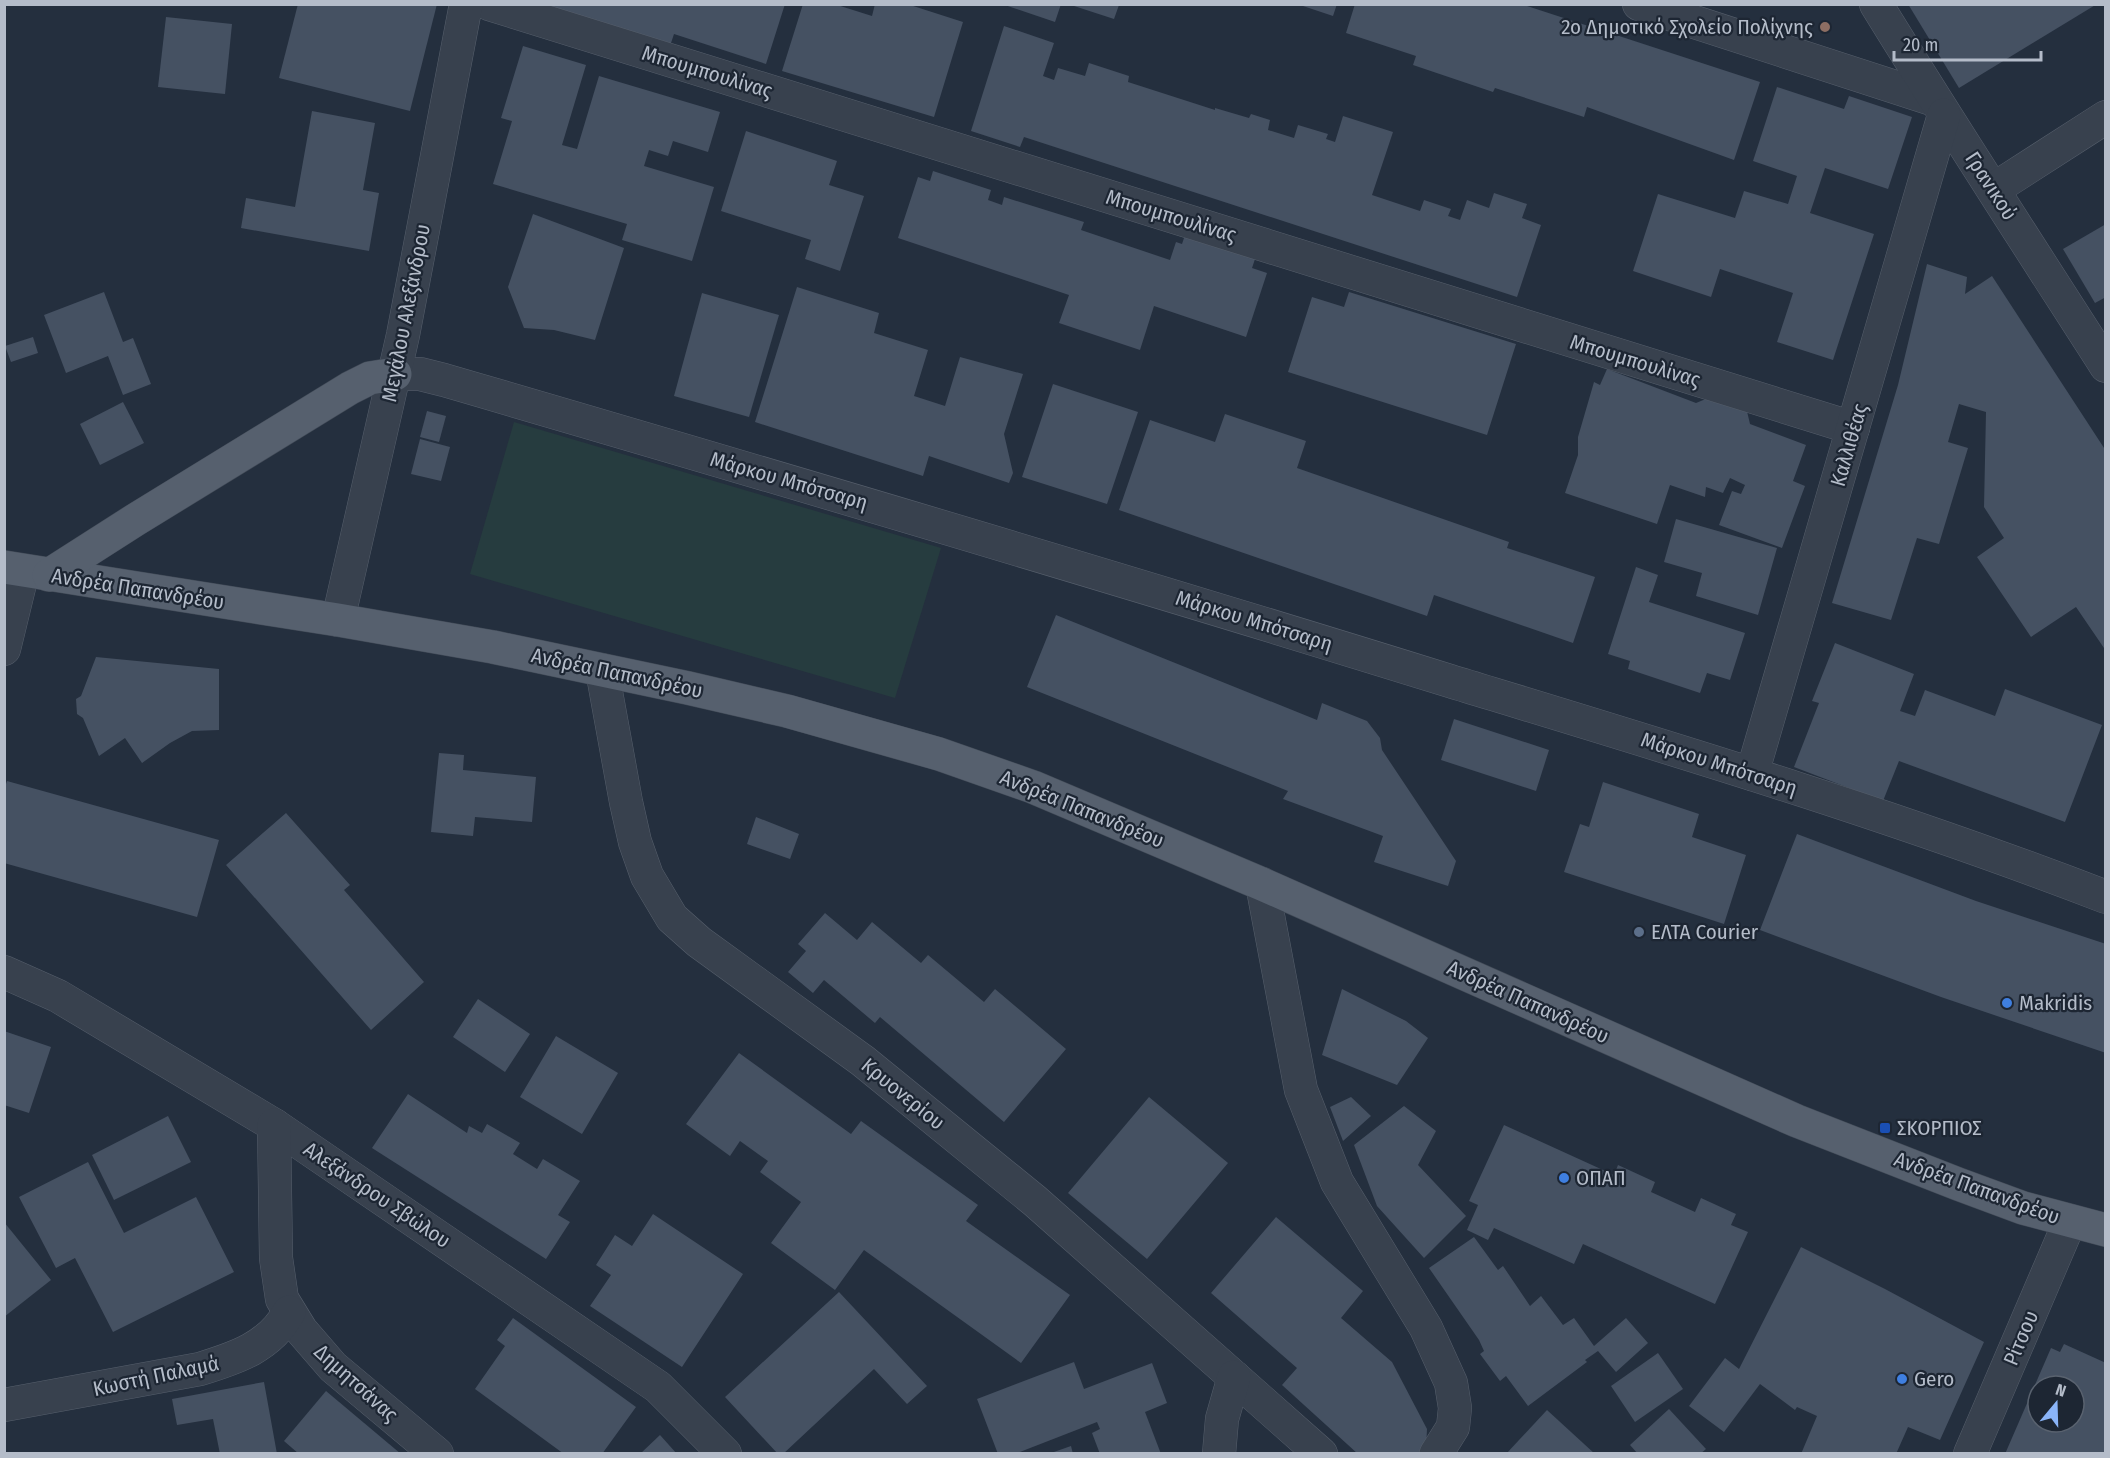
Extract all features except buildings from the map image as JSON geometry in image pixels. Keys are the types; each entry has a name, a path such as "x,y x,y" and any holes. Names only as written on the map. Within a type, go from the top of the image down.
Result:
{"main road":[{"path":"25,571 135,520 350,388 370,378 395,374"},
{"name":"Ανδρέα Παπανδρέου","path":"25,571 338,620 493,647 787,711 939,754 1033,788 1262,884 1797,1121 1958,1185 2024,1208 2106,1230"}],"street":[{"name":"Μεγάλου Αλεξάνδρου","path":"338,620 395,374 466,4"},
{"name":"Μπουμπουλίνας","path":"489,4 1853,428"},
{"path":"1639,4 1940,107"},
{"name":"Γρανικού","path":"1876,4 2106,366"},
{"name":"Καλλιθέας","path":"1752,774 1853,428 1940,107"},
{"path":"1994,189 2106,117"},
{"name":"Μάρκου Μπότσαρη","path":"395,374 420,374 444,380 1234,614 1752,774 1960,843 2106,897"},
{"path":"4,650 25,571"},
{"name":"Κρυονερίου","path":"602,670 635,842 647,876 672,918 699,942 863,1061 1035,1201 1234,1377 1284,1440 1321,1454"},
{"path":"1262,884 1301,1090 1337,1182 1426,1328 1451,1383 1455,1408 1453,1427 1436,1454"},
{"name":"Αλεξάνδρου Σβώλου","path":"4,972 57,996 274,1125 658,1387 724,1454"},
{"name":"Δημητσάνας","path":"274,1125 276,1258 282,1299 301,1330 333,1367 437,1454"},
{"name":"Ρίτσου","path":"1971,1454 2070,1221"},
{"name":"Κωστή Παλαμά","path":"4,1405 200,1369 229,1360 269,1339 289,1312"},
{"path":"1219,1454 1222,1419 1234,1377"}],"green space":[{"path":"514,422 941,548 895,698 470,574"}],"place":[{"name":"2ο Δημοτικό Σχολείο Πολίχνης","path":"1825,27"},
{"name":"ΕΛΤΑ Courier","path":"1639,932"},
{"name":"Makridis","path":"2007,1003"},
{"name":"ΣΚΟΡΠΙΟΣ","path":"1885,1128"},
{"name":"ΟΠΑΠ","path":"1564,1178"},
{"name":"Gero","path":"1902,1379"}]}
